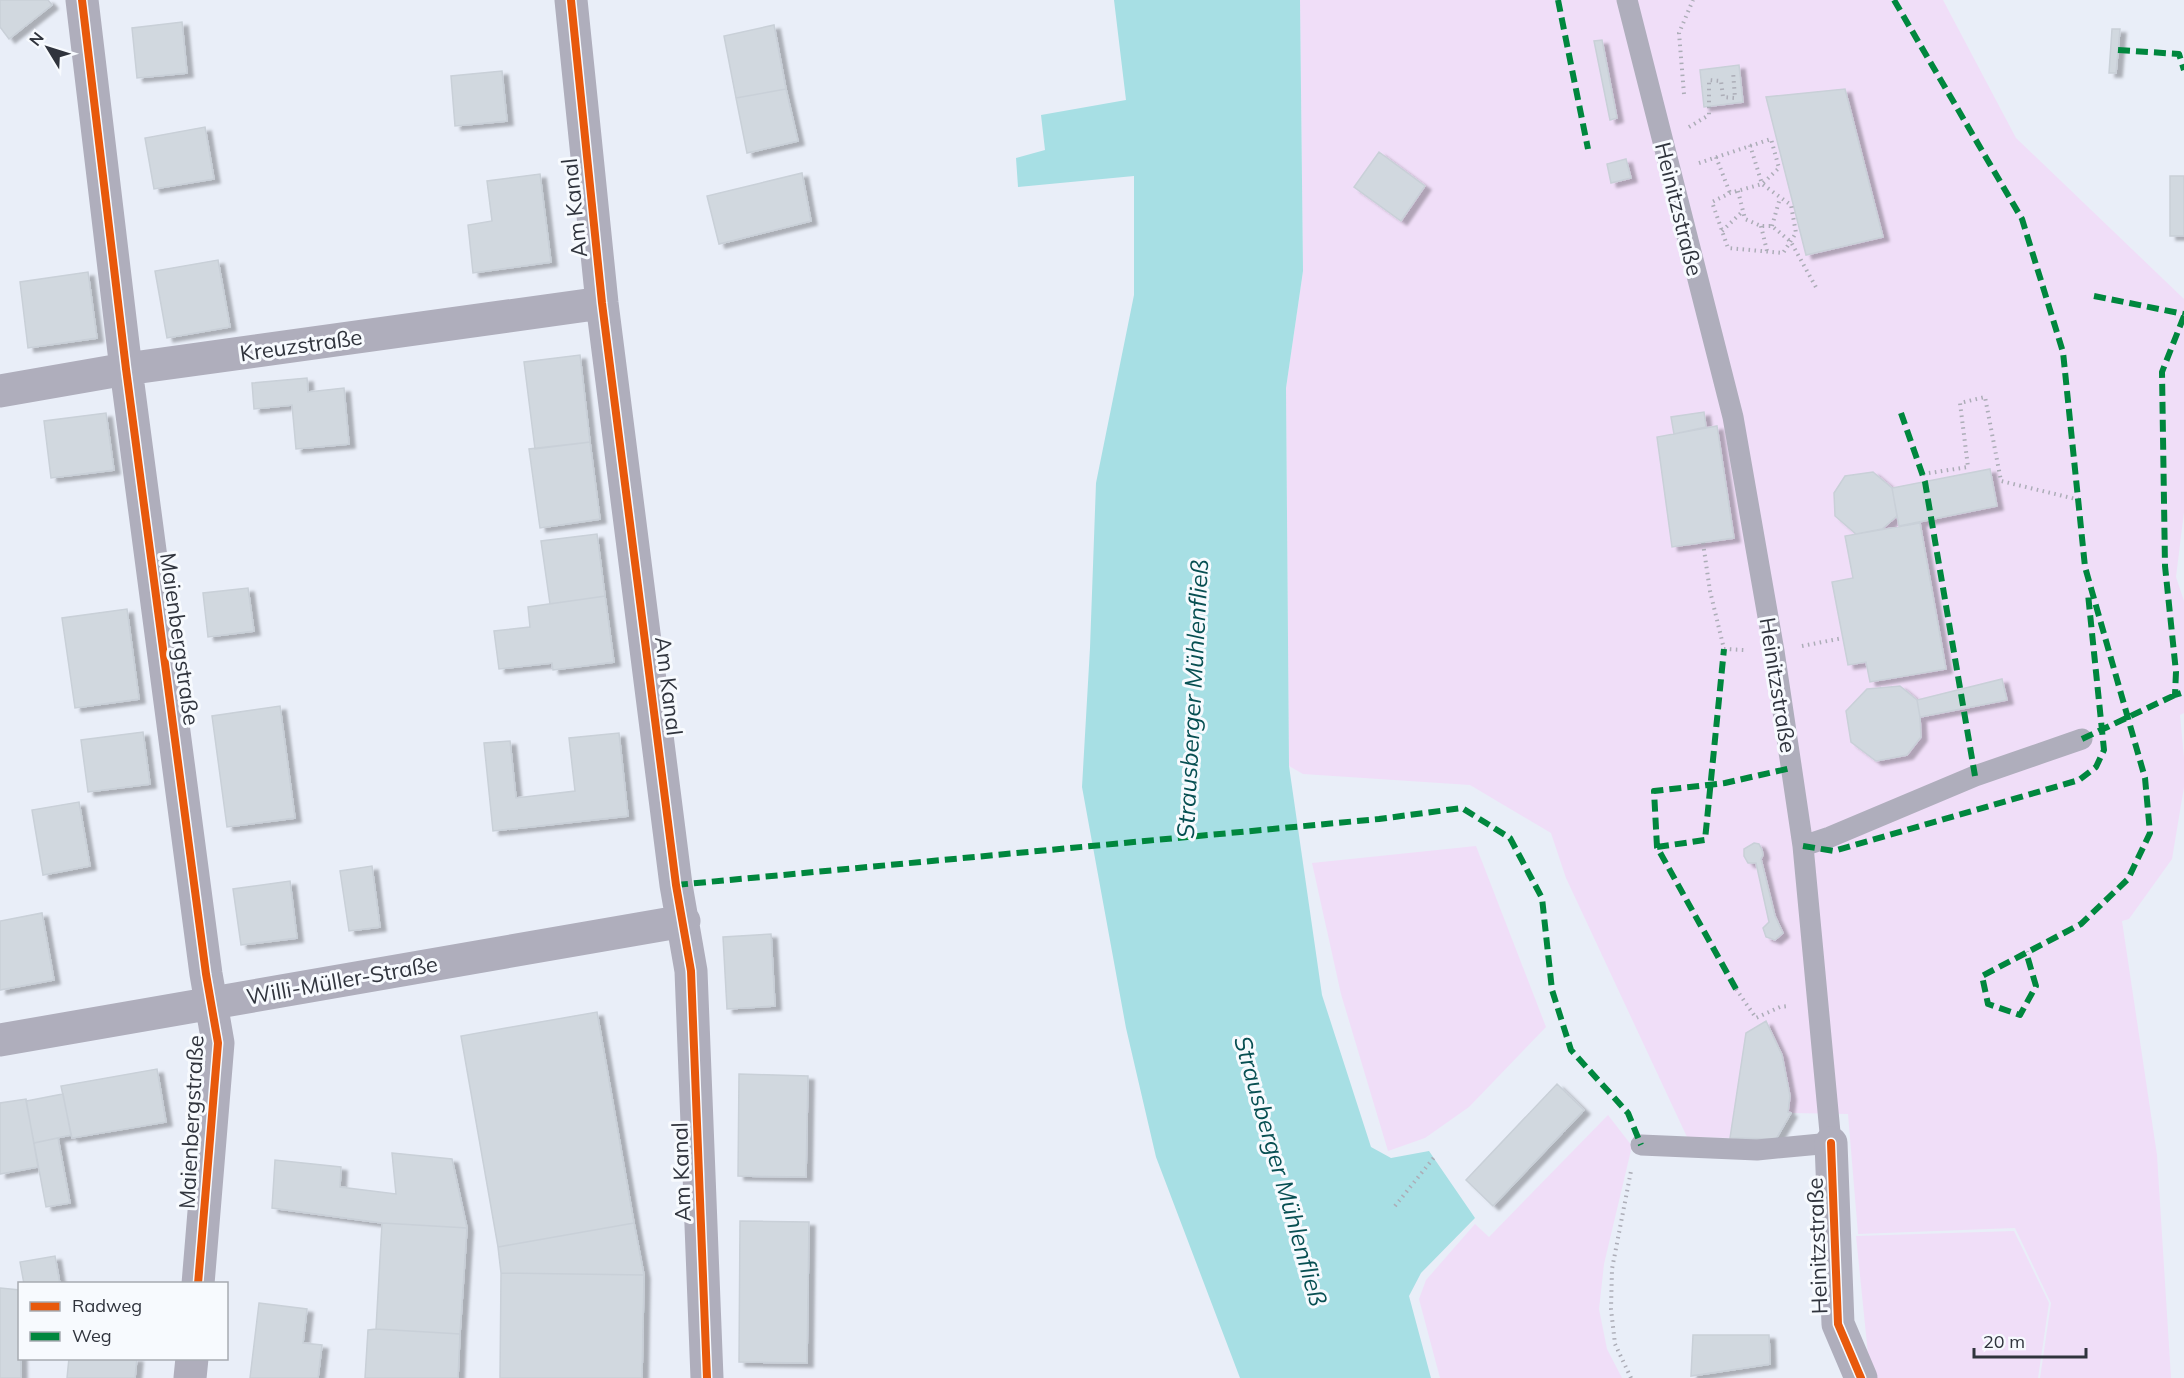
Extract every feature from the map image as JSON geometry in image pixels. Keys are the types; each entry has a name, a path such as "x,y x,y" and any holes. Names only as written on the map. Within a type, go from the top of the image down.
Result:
{"street":[{"name":"Maienbergstraße","path":"82,0 126,369 218,1044 198,1282"},
{"name":"Am Kanal","path":"571,0 602,303 676,885 691,971 707,1378"},
{"name":"Kreuzstraße","path":"0,391 126,369 602,303"},
{"name":"Willi-Müller-Straße","path":"0,1040 684,921"},
{"name":"Heinitzstraße","path":"1831,1143 1838,1324 1861,1378"},
{"path":"190,1378 192,1360"}],"lane":[{"name":"Heinitzstraße","path":"1627,0 1733,417 1774,651 1803,846 1831,1143"},
{"path":"1803,846 1975,777 2082,739"},
{"path":"1641,1145 1757,1150 1831,1143"}],"path":[{"path":"1662,142 1686,116 1679,33 1693,0"},
{"path":"1662,142 1709,115 1709,80 1721,81 1723,97 1735,98 1733,71"},
{"path":"1670,172 1750,145 1771,139 1779,168 1762,184 1730,193 1712,202 1728,248 1783,253 1796,233 1791,205 1762,184 1750,145"},
{"path":"1716,157 1730,193"},
{"path":"1738,191 1745,219 1761,226 1772,226 1791,242 1817,289"},
{"path":"1772,226 1780,198"},
{"path":"1722,232 1743,211"},
{"path":"1761,226 1767,251"},
{"path":"1923,474 1968,467 1960,403 1985,398 2001,481 2080,500"},
{"path":"1702,543 1710,591 1725,648 1774,651 1843,638"},
{"path":"1736,989 1756,1018"},
{"path":"1631,1378 1615,1344 1611,1309 1612,1269 1632,1170 1641,1145"},
{"path":"1395,1206 1436,1155"}],"shaded area":[{"path":"1300,0 1943,0 2016,138 2184,299 2184,512 2176,577 2184,601 2184,713 2180,715 2184,787 2172,859 2129,919 2122,921 2157,1155 2171,1378 2040,1378 2051,1303 2015,1228 1858,1234 1848,1114 1791,1113 1776,1139 1687,1137 1566,878 1551,833 1470,785 1303,774 1289,766 1286,388 1303,271"},
{"path":"1476,846 1546,1027 1469,1107 1425,1138 1388,1151 1341,994 1312,863"},
{"path":"1608,1115 1632,1146 1604,1264 1599,1309 1607,1349 1622,1378 1440,1378 1419,1299 1426,1280 1475,1224 1489,1237"},
{"path":"2014,1231 2049,1303 2038,1378 1875,1378 1869,1364 1856,1236"}],"water":[{"name":"Strausberger Mühlenfließ","path":"1114,0 1300,0 1303,271 1286,388 1289,766 1322,995 1371,1147 1391,1158 1429,1151 1475,1218 1421,1273 1409,1296 1431,1378 1240,1378 1156,1157 1126,1028 1082,787 1096,483 1134,295 1134,176 1018,187 1016,158 1045,150 1041,115 1126,100"}],"building":[{"path":"0,0 48,0 52,5 9,39 0,27"},
{"path":"182,22 187,73 137,78 132,28"},
{"path":"774,25 786,89 736,98 724,36"},
{"path":"2112,29 2120,29 2116,73 2109,73"},
{"path":"1602,40 1617,118 1610,120 1594,41"},
{"path":"1739,65 1743,102 1704,107 1700,70"},
{"path":"502,71 507,121 455,126 451,76"},
{"path":"786,89 798,141 747,153 736,98"},
{"path":"1845,89 1883,237 1806,255 1766,97"},
{"path":"205,127 214,179 154,189 145,138"},
{"path":"1379,152 1425,186 1401,221 1354,187"},
{"path":"1626,159 1631,178 1611,183 1607,164"},
{"path":"802,173 811,221 719,244 707,196"},
{"path":"540,174 551,262 473,273 468,225 492,221 487,181"},
{"path":"2170,176 2184,176 2184,236 2170,236"},
{"path":"218,260 230,327 167,338 155,271"},
{"path":"88,272 97,338 28,348 20,282"},
{"path":"580,355 590,442 535,449 524,362"},
{"path":"307,378 308,392 344,388 349,444 296,449 292,405 254,409 252,383"},
{"path":"1704,412 1706,427 1674,434 1671,417"},
{"path":"106,413 114,470 51,478 44,421"},
{"path":"1717,426 1734,538 1672,547 1657,437"},
{"path":"590,442 600,519 540,528 529,449"},
{"path":"1990,469 1997,506 1899,526 1892,488"},
{"path":"1873,472 1892,488 1897,516 1882,529 1856,534 1835,516 1834,493 1845,476"},
{"path":"1920,523 1946,669 1870,682 1866,662 1848,665 1832,582 1853,578 1845,536"},
{"path":"597,534 605,596 550,604 541,541"},
{"path":"248,588 254,631 208,637 203,593"},
{"path":"605,596 614,662 553,670 552,663 499,669 494,631 530,627 528,607"},
{"path":"127,609 139,699 75,708 62,618"},
{"path":"2002,679 2007,700 1920,717 1917,700"},
{"path":"1900,686 1917,700 1921,737 1907,755 1876,761 1851,742 1846,711 1867,689"},
{"path":"280,706 295,818 227,827 212,716"},
{"path":"143,732 150,784 88,792 81,740"},
{"path":"619,733 628,816 493,831 484,743 510,741 516,798 575,791 569,738"},
{"path":"79,802 90,866 43,875 32,810"},
{"path":"1754,843 1759,844 1762,850 1761,859 1775,916 1783,933 1775,940 1766,937 1763,928 1769,922 1756,863 1748,863 1744,856 1744,849"},
{"path":"372,866 380,927 349,931 340,871"},
{"path":"290,881 297,938 241,945 233,889"},
{"path":"42,913 54,980 0,990 0,921"},
{"path":"771,934 775,1006 727,1009 723,937"},
{"path":"597,1012 634,1223 498,1247 461,1036"},
{"path":"1766,1021 1782,1055 1790,1096 1788,1112 1791,1113 1776,1139 1730,1138 1746,1033"},
{"path":"157,1069 166,1122 72,1138 61,1086"},
{"path":"739,1074 808,1076 806,1177 738,1176"},
{"path":"1557,1084 1584,1110 1493,1206 1466,1180"},
{"path":"63,1094 71,1135 34,1143 26,1101"},
{"path":"26,1099 38,1167 0,1174 0,1103"},
{"path":"58,1138 70,1203 46,1207 34,1143"},
{"path":"392,1153 452,1159 467,1228 382,1223 272,1208 275,1160 341,1167 340,1187 396,1194"},
{"path":"740,1221 809,1222 807,1363 739,1362"},
{"path":"382,1223 467,1228 460,1334 376,1329"},
{"path":"634,1223 644,1275 501,1273 498,1247"},
{"path":"55,1256 60,1282 24,1282 20,1262"},
{"path":"501,1273 644,1275 642,1378 500,1378"},
{"path":"0,1288 18,1290 18,1360 21,1360 21,1378 0,1378"},
{"path":"259,1303 307,1309 303,1343 322,1345 318,1378 250,1378"},
{"path":"368,1330 460,1334 458,1378 365,1378"},
{"path":"1693,1335 1769,1335 1770,1364 1691,1376"},
{"path":"69,1360 137,1360 135,1378 67,1378"}],"marked path":[{"path":"1558,0 1588,149"},
{"path":"1894,0 2022,219 2063,352 2085,567 2145,778 2150,833 2128,879 2081,924 1982,976 1988,1004 2020,1015 2036,986 2026,952"},
{"path":"2118,50 2179,54 2184,70"},
{"path":"2094,296 2184,314"},
{"path":"2184,316 2162,372 2165,566 2176,672 2175,695 2184,692"},
{"path":"1901,413 1925,482 1975,776"},
{"path":"1803,846 1834,851 2079,780 2096,767 2104,750 2088,594"},
{"path":"1657,847 1705,840 1724,649"},
{"path":"2082,739 2175,695"},
{"path":"1736,989 1657,847 1654,791 1725,783 1791,768"},
{"path":"676,885 1379,819 1462,808 1510,838 1542,898 1552,990 1571,1050 1628,1113 1641,1145"}],"cycle path":[{"path":"82,0 126,369 206,974 218,1043 198,1282"},
{"path":"571,0 602,303 676,885 691,971 707,1378"},
{"path":"1831,1143 1838,1324 1861,1378"}]}
